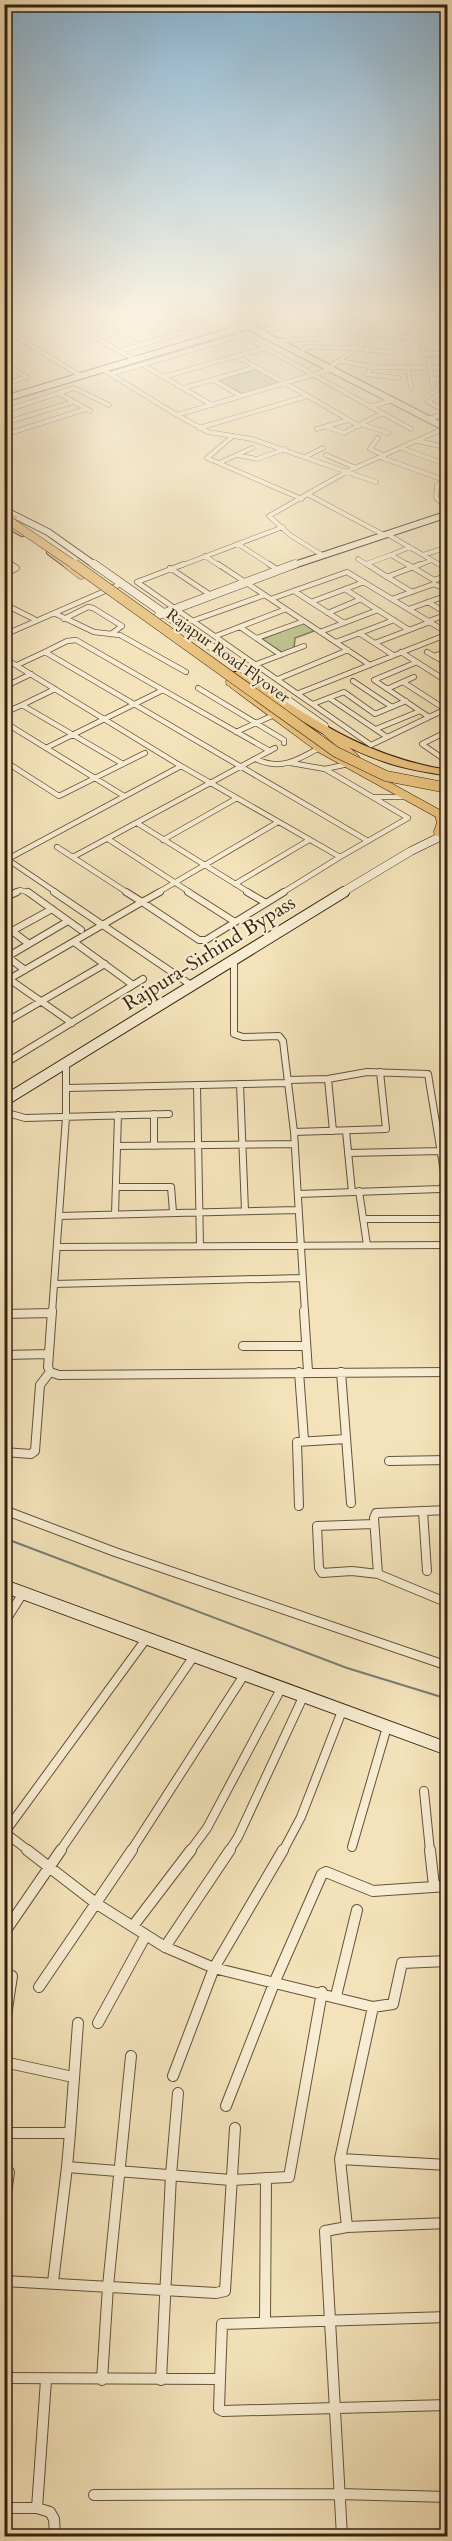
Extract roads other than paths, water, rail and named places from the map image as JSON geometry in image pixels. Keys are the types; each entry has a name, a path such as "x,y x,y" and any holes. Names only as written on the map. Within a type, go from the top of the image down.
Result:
{"highway":[{"name":"Rajapur Road Flyover","path":"7,517 41,534 237,674 345,743 381,759 447,772"},
{"name":"Rajapur Road Flyover","path":"7,517 336,752 386,776 447,788"}],"main road":[{"path":"7,517 28,536 319,748 443,813"},
{"path":"326,731 342,748 443,813 447,819"},
{"path":"442,835 443,813"}],"street":[{"path":"4,435 24,429"},
{"path":"200,429 285,449 376,482"},
{"path":"332,429 344,434 354,429"},
{"path":"373,429 388,433"},
{"path":"322,555 287,533 269,516 348,471 445,429"},
{"path":"233,436 207,458 247,473 302,499"},
{"path":"378,438 370,449 381,456 446,479"},
{"path":"418,441 447,448"},
{"path":"219,463 252,448"},
{"path":"307,456 323,448"},
{"path":"401,448 447,465"},
{"path":"237,455 257,459 285,449"},
{"path":"326,455 356,468"},
{"path":"446,479 437,485 436,498 447,508"},
{"path":"309,495 386,534 447,569"},
{"path":"146,620 209,594 447,514"},
{"path":"7,517 48,532 317,722 398,762 447,772"},
{"path":"283,527 137,582 299,693 368,746"},
{"path":"238,544 278,570"},
{"path":"366,564 410,547"},
{"path":"423,555 447,547"},
{"path":"391,555 434,580 447,576"},
{"path":"205,556 370,665"},
{"path":"358,559 412,592"},
{"path":"4,560 17,568 4,575"},
{"path":"387,578 432,560"},
{"path":"338,566 447,633"},
{"path":"170,568 209,594"},
{"path":"271,599 347,572"},
{"path":"311,602 364,582"},
{"path":"4,634 120,583"},
{"path":"392,599 436,584 447,590"},
{"path":"345,589 409,630"},
{"path":"4,634 104,590"},
{"path":"294,591 344,623"},
{"path":"192,621 265,595"},
{"path":"409,609 447,595"},
{"path":"328,613 361,599"},
{"path":"428,602 447,614"},
{"path":"4,604 34,619"},
{"path":"64,618 88,607 93,608 122,626 109,636"},
{"path":"216,636 286,609"},
{"path":"320,632 378,610"},
{"path":"54,613 85,631"},
{"path":"375,644 447,614"},
{"path":"336,642 394,620"},
{"path":"257,638 304,621"},
{"path":"240,627 281,655"},
{"path":"16,665 71,640 85,631 95,630 109,636 120,635 186,672"},
{"path":"359,633 393,655"},
{"path":"299,693 447,633"},
{"path":"71,640 236,732 273,750 74,857"},
{"path":"257,664 304,646"},
{"path":"278,679 348,650"},
{"path":"434,656 447,651"},
{"path":"45,652 368,842"},
{"path":"401,652 447,682"},
{"path":"427,652 447,664"},
{"path":"4,658 181,766 340,857"},
{"path":"417,662 374,680 429,717"},
{"path":"4,687 32,674"},
{"path":"387,689 414,677"},
{"path":"353,681 392,707"},
{"path":"404,682 446,708"},
{"path":"198,688 284,740 284,743"},
{"path":"337,688 375,714"},
{"path":"4,713 55,689"},
{"path":"46,748 162,690"},
{"path":"313,704 344,692"},
{"path":"329,698 387,737"},
{"path":"362,720 406,701"},
{"path":"22,705 123,764"},
{"path":"368,746 446,708"},
{"path":"376,729 420,711"},
{"path":"236,732 274,715"},
{"path":"4,722 124,796"},
{"path":"447,731 422,744 447,762"},
{"path":"256,759 271,767 291,763 319,748"},
{"path":"6,764 59,796 145,753"},
{"path":"57,847 199,940 206,940 408,818 325,769 291,763"},
{"path":"325,769 348,764"},
{"path":"181,766 6,860 191,985"},
{"path":"372,797 409,797"},
{"path":"163,840 237,798"},
{"path":"72,1023 7,980 278,822"},
{"path":"137,823 266,903"},
{"name":"Rajpura-Sirhind Bypass","path":"4,1101 234,958 442,835 447,826"},
{"path":"108,839 235,922"},
{"path":"235,884 309,840"},
{"path":"4,898 23,889 81,930"},
{"path":"12,931 52,909"},
{"path":"25,970 6,956 68,921"},
{"path":"4,926 29,944"},
{"path":"74,942 133,985"},
{"path":"234,958 234,1034 243,1037 282,1038 294,1132 298,1194 306,1346 303,1372 304,1440"},
{"path":"4,1023 105,964"},
{"path":"4,1064 143,979"},
{"path":"4,1452 31,1454 35,1451 40,1385 50,1372 49,1354 66,1117 66,1062"},
{"path":"294,1132 387,1129 380,1072"},
{"path":"66,1088 288,1082 380,1072 428,1074 445,1188 298,1194"},
{"path":"328,1079 333,1131"},
{"path":"240,1084 245,1211"},
{"path":"197,1085 200,1246"},
{"path":"4,1112 25,1118 169,1114"},
{"path":"154,1114 154,1146"},
{"path":"115,1215 118,1115"},
{"path":"346,1131 348,1153 367,1245"},
{"path":"117,1146 295,1144"},
{"path":"348,1153 441,1151"},
{"path":"116,1187 171,1188 173,1212"},
{"path":"59,1216 298,1210"},
{"path":"363,1219 446,1219"},
{"path":"57,1247 447,1245"},
{"path":"54,1284 302,1278"},
{"path":"4,1314 52,1313"},
{"path":"243,1346 306,1346"},
{"path":"4,1355 49,1354"},
{"path":"50,1372 60,1375 447,1373"},
{"path":"341,1372 351,1503"},
{"path":"299,1506 296,1445 304,1440 346,1439"},
{"path":"388,1461 447,1460"},
{"path":"4,1510 115,1552 447,1666"},
{"path":"423,1510 427,1571"},
{"path":"378,1574 374,1518 381,1512 447,1510"},
{"path":"375,1524 320,1524 316,1530 319,1568 322,1573 352,1571 378,1574 447,1603"},
{"path":"4,1586 447,1749"},
{"path":"4,1623 24,1593"},
{"path":"146,1639 5,1832 97,1904 165,1947 214,1968 322,1992 373,2007 393,2004 398,1995 399,1972 402,1963 447,1960"},
{"path":"4,1933 194,1656"},
{"path":"39,1987 97,1904 244,1675"},
{"path":"134,1926 203,1834 282,1687"},
{"path":"165,1947 238,1837 304,1695"},
{"path":"173,2076 214,1968 265,1884 301,1817 342,1711"},
{"path":"352,1847 387,1727"},
{"path":"424,1791 434,1886"},
{"path":"226,2106 275,1981 322,1874 333,1874 373,1891 447,1886"},
{"path":"336,1996 357,1910"},
{"path":"98,2023 146,1935"},
{"path":"4,2029 12,1976"},
{"path":"67,2167 122,2169 231,2180 285,2178 290,2172 322,1992"},
{"path":"347,2227 340,2159 373,2007"},
{"path":"53,2283 67,2167 78,2022"},
{"path":"102,2380 108,2286 122,2169 131,2056"},
{"path":"4,2062 73,2077"},
{"path":"161,2380 171,2175 178,2093"},
{"path":"4,2281 165,2288 216,2293 225,2291 236,2128"},
{"path":"4,2133 70,2133"},
{"path":"340,2159 447,2165"},
{"path":"4,2208 9,2172"},
{"path":"265,2321 266,2178"},
{"path":"342,2536 337,2407 325,2231 347,2227 447,2223"},
{"path":"447,2317 222,2324 220,2379 221,2411 447,2404"},
{"path":"4,2378 46,2380 220,2379"},
{"path":"37,2508 46,2380"},
{"path":"94,2495 340,2494 447,2497"},
{"path":"5,2511 37,2508 50,2512 54,2519 55,2536"}],"waterway":[{"path":"4,1538 347,1668 448,1699"}]}
